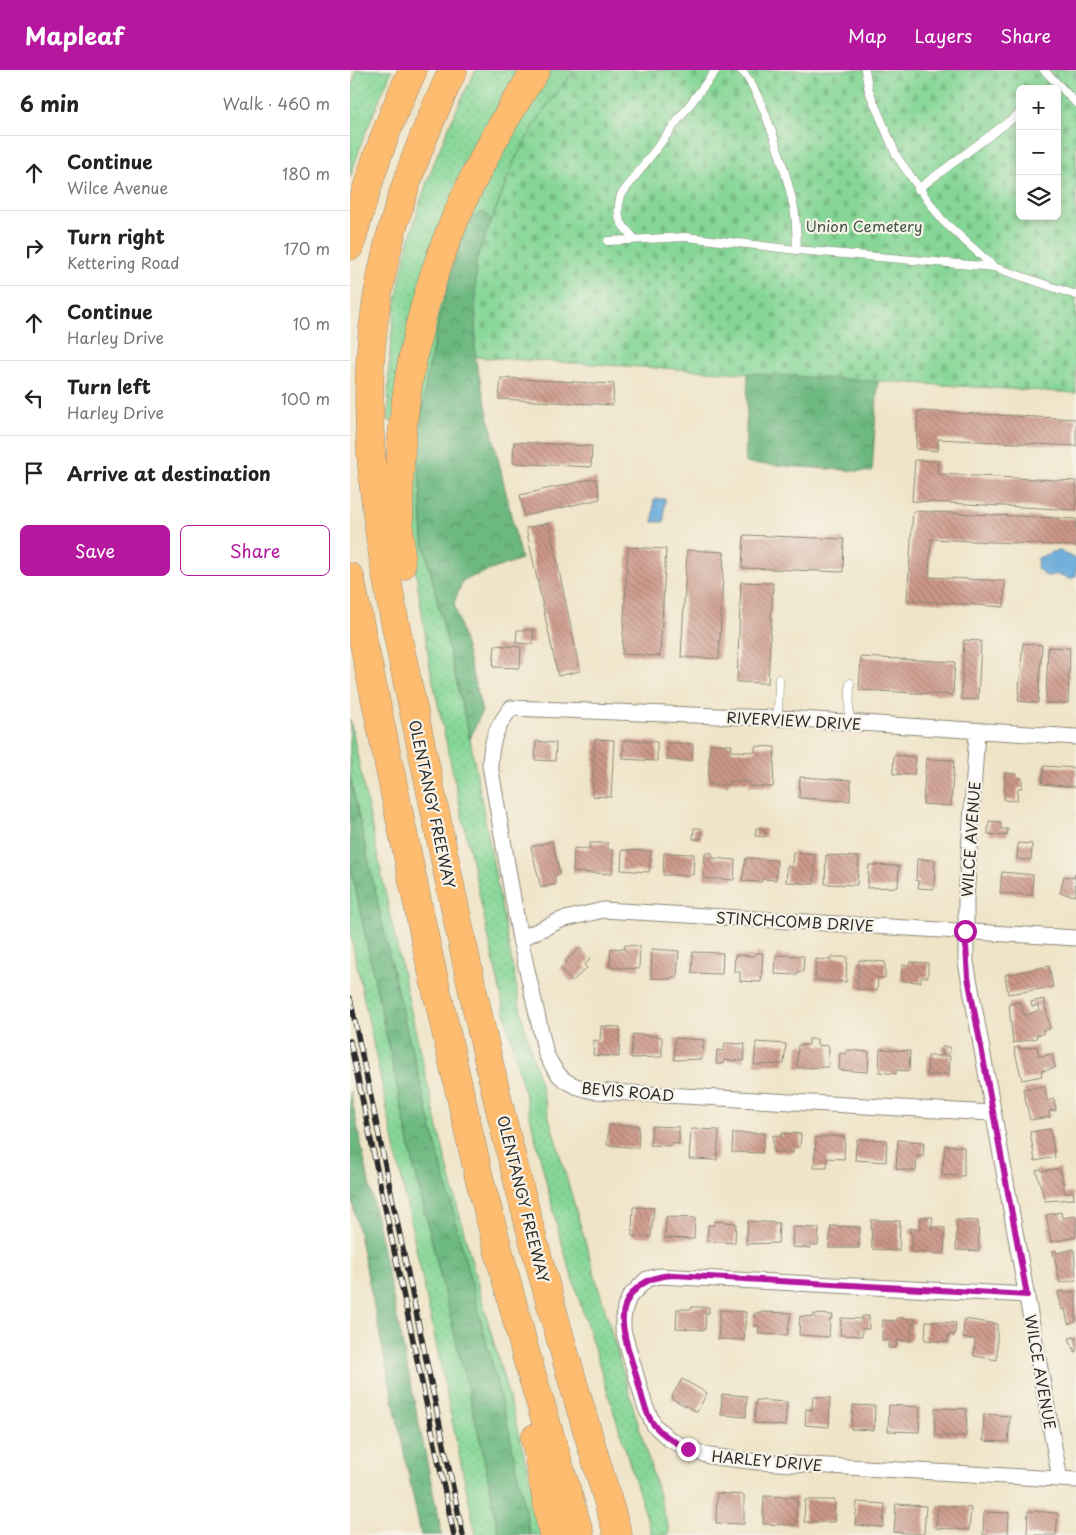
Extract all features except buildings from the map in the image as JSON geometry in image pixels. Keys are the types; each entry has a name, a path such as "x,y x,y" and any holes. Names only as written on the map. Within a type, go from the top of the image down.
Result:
{"highway":[{"path":"350,246 371,171 395,108 413,70"},
{"name":"OLENTANGY FREEWAY","path":"453,70 428,123 405,182 385,255 373,330 369,397 372,466 386,575 414,715 461,936 510,1149 563,1352 618,1535"},
{"path":"414,715 404,606 399,512 401,431 406,388 416,337 433,275 452,224 488,147 536,70"},
{"path":"350,578 426,944 479,1177 528,1362 580,1535"},
{"path":"563,1352 638,1535"},
{"path":"528,1362 536,1446 554,1535"}],"street":[{"name":"RIVERVIEW DRIVE","path":"511,708 778,718 1076,737"},
{"name":"BEVIS ROAD","path":"511,708 500,722 491,742 490,765 520,939 546,1054 555,1073 572,1086 593,1091 992,1114"},
{"name":"WILCE AVENUE","path":"977,732 965,931 966,962 992,1114 1060,1479"},
{"name":"STINCHCOMB DRIVE","path":"520,939 562,920 602,910 1076,938"},
{"name":"HARLEY DRIVE","path":"1027,1295 674,1275 653,1277 638,1287 625,1307 623,1330 645,1406 654,1425 676,1442 709,1456 758,1462 1076,1480"}],"lane":[{"path":"634,238 621,224 617,210 621,195 716,70"},
{"path":"742,70 760,99 775,146 794,210 797,250"},
{"path":"865,70 869,90 897,157 918,189 942,220 994,267"},
{"path":"1044,70 1055,85"},
{"path":"1061,91 1076,103"},
{"path":"918,189 1016,116"},
{"path":"608,241 634,238 686,237 797,250 994,267 1076,295"},
{"path":"778,718 779,679"},
{"path":"849,723 850,683"}],"green space":[{"path":"356,70 392,70 364,136 350,178 350,98"},
{"path":"476,70 525,70 517,81 395,422 389,421 392,329 399,284 409,240 422,196 438,153"},
{"path":"549,70 575,70 545,108 515,159 492,220 484,212 440,313 426,383 418,445 423,540 470,739 522,1017 550,1121 669,1530 668,1535 652,1535 560,1238 506,1018 430,667 413,552 411,449 428,324 461,226"},
{"name":"Union Cemetery","path":"575,70 1076,70 1076,393 475,357 476,261 515,159 545,108"},
{"path":"484,212 492,220 476,261 475,357 521,559 463,580 454,603 482,711 470,739 423,540 418,445 426,383 440,313 461,240 472,217"},
{"path":"748,373 878,381 872,472 745,463"},
{"path":"350,719 389,910 431,1099 462,1225 525,1457 544,1535 530,1535 509,1431 398,995 350,777"},
{"path":"350,777 398,995 509,1431 530,1535 499,1535 482,1447 416,1176 350,863"},
{"path":"350,863 416,1176 482,1447 499,1535 476,1535 350,932"},
{"path":"350,1091 442,1535 421,1535 350,1190"}],"water":[{"path":"654,499 665,499 664,522 653,522"},
{"path":"1060,551 1076,559 1076,576 1073,578 1070,579 1058,575 1046,576 1037,568 1038,558"}],"railway":[{"path":"350,998 463,1535"},
{"path":"350,1041 454,1535"}],"route":[{"path":"688,1449 669,1439 654,1425 645,1406 623,1330 625,1307 630,1296 647,1279 674,1275 1027,1295 968,977 965,931"}]}
